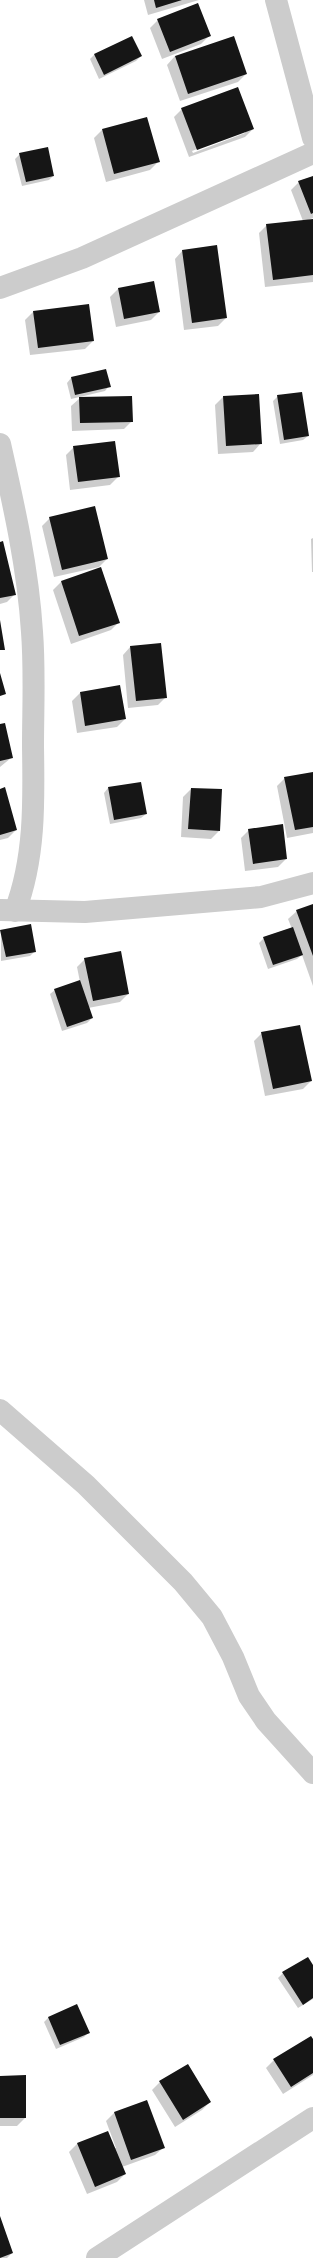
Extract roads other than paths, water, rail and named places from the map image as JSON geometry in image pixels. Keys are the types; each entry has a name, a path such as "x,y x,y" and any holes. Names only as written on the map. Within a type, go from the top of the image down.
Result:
{"street":[{"path":"276,0 313,138"},
{"path":"0,288 82,258 313,153"},
{"path":"0,444 5,490 24,561 32,632 34,793 31,845 22,892 7,910"},
{"path":"7,910 85,912 260,897 313,882"},
{"path":"0,1410 86,1485 183,1582 212,1617 249,1696 262,1715 313,1773"},
{"path":"97,2258 313,2118"}]}
